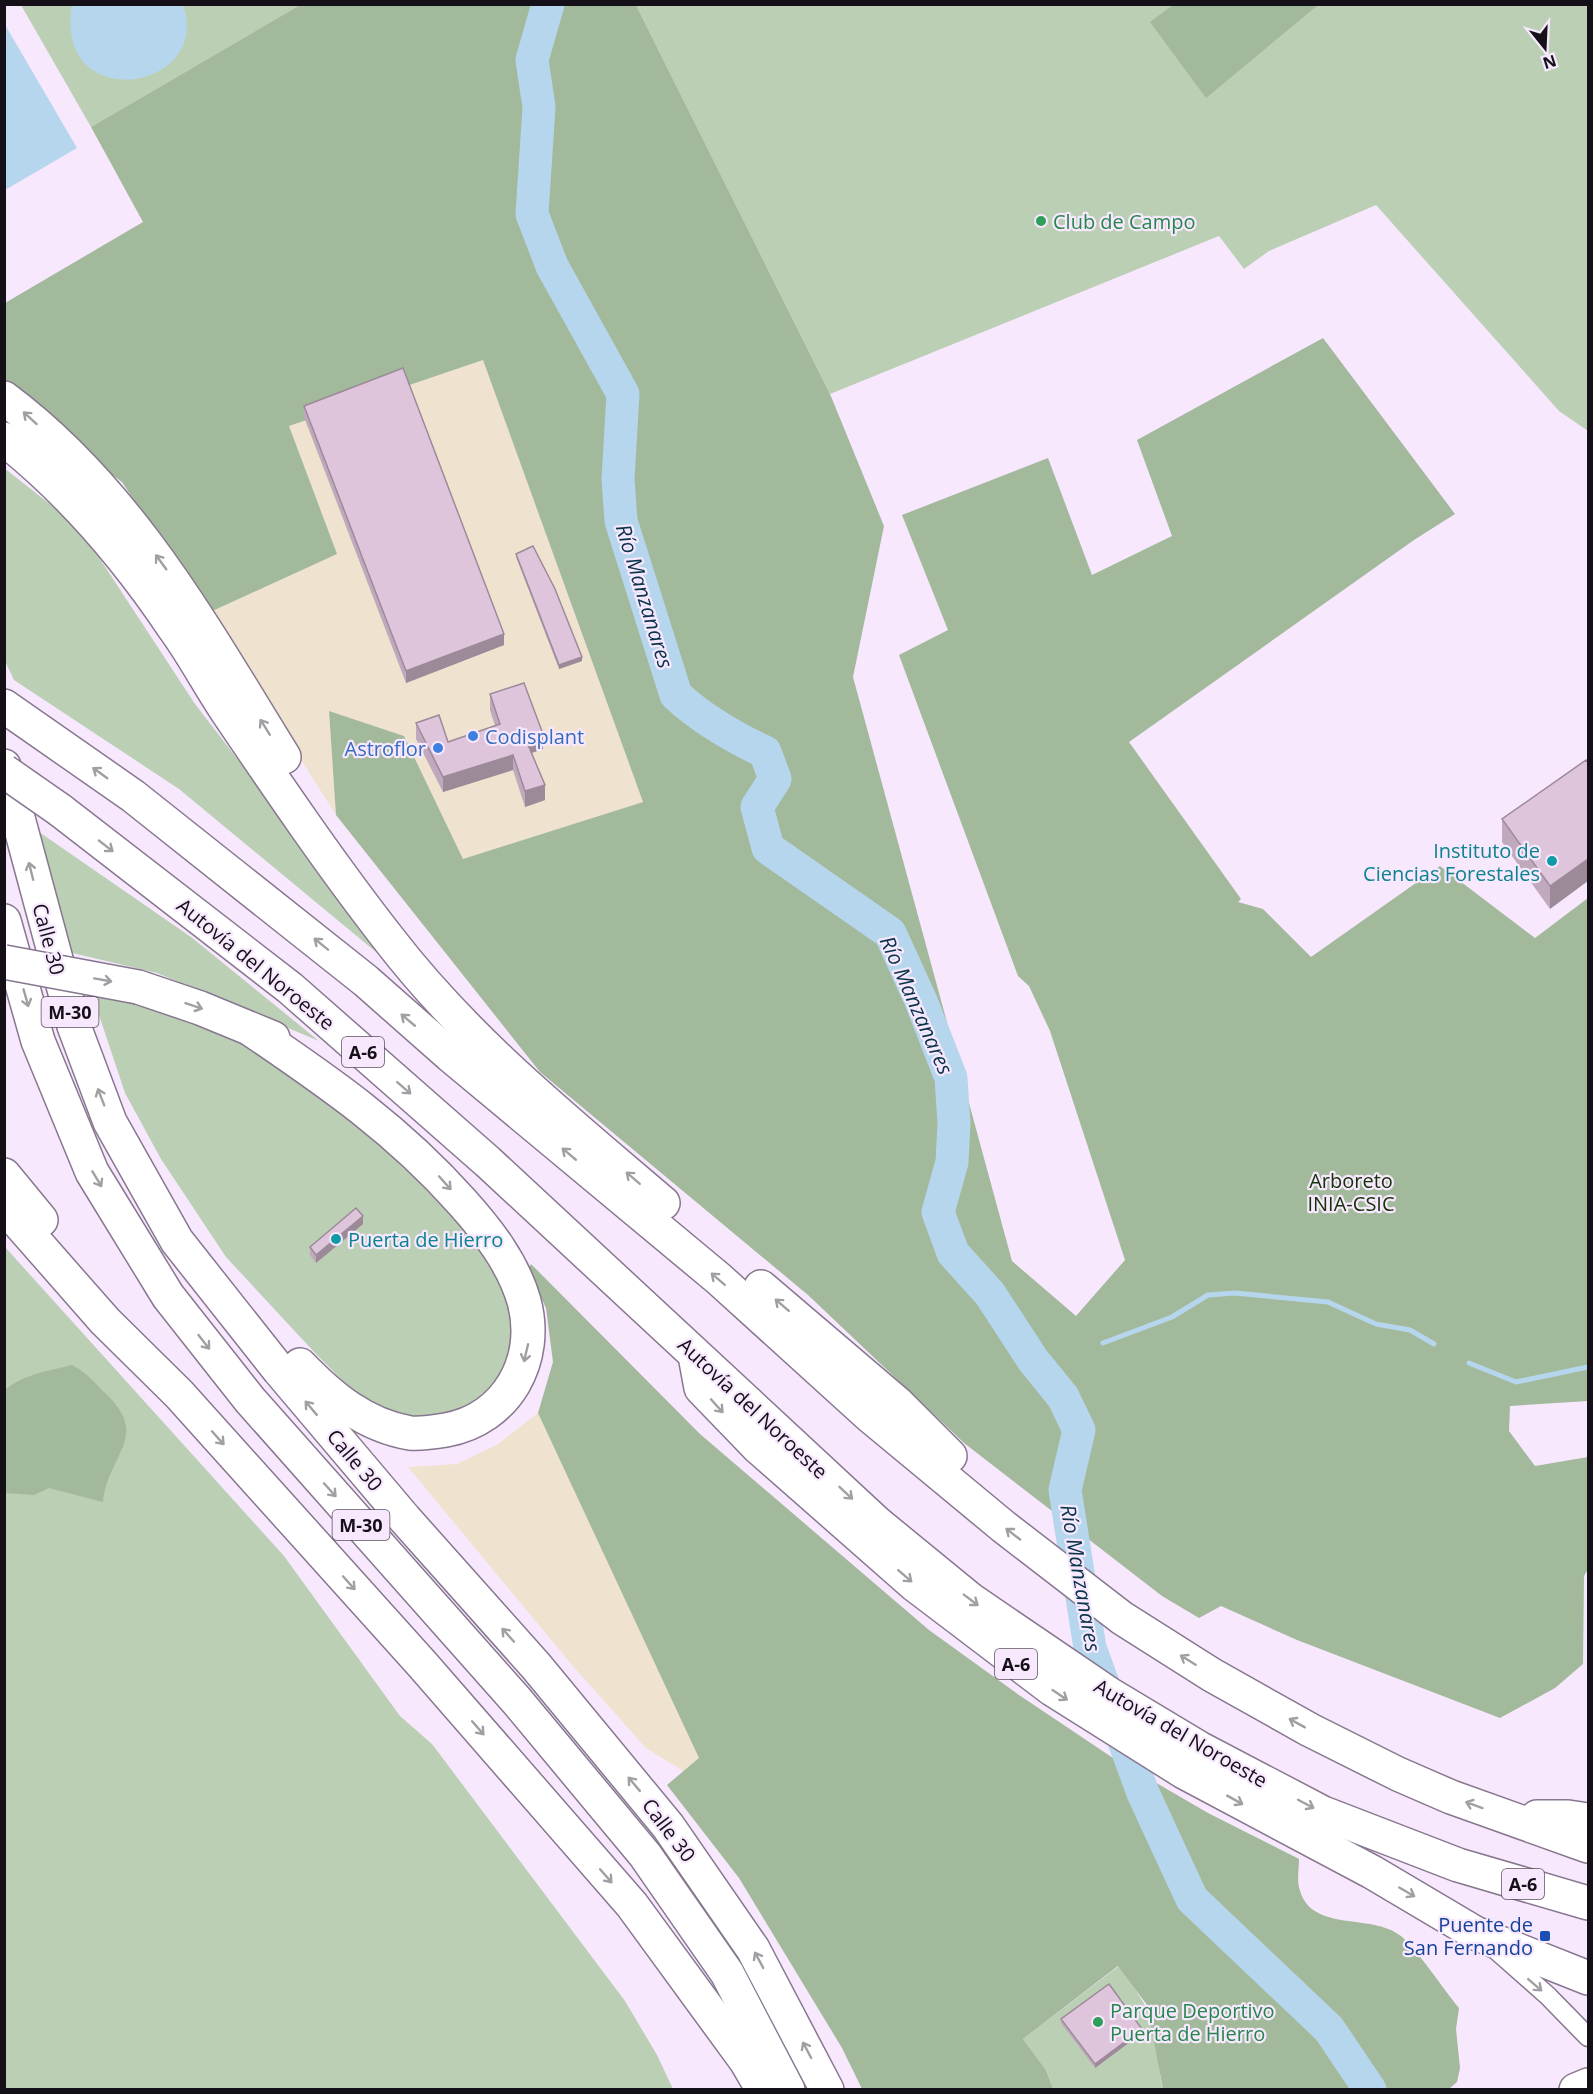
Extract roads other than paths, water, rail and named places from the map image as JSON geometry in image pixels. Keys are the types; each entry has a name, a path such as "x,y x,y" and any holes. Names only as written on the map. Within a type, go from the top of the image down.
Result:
{"highway":[{"path":"4,398 40,427 104,489 161,561 197,615 332,836 399,931 462,1010 569,1121"},
{"path":"4,439 27,457 121,555 175,628 224,708"},
{"path":"4,462 67,519 109,564 224,708 390,940 509,1071 897,1403 942,1463"},
{"name":"A-6","path":"4,706 51,737 204,851 366,981 434,1042 719,1279 778,1332 854,1383 942,1463 1244,1681 1398,1774 1588,1846"},
{"name":"Calle 30","path":"4,766 74,1026 111,1122 177,1241 294,1388 405,1519 536,1666 668,1826 753,1949 827,2090"},
{"name":"Autovía del Noroeste","path":"4,771 60,810 291,988 488,1162 650,1314 695,1353 869,1531 1109,1694 1191,1760 1458,1865 1588,1903"},
{"name":"Calle 30","path":"4,921 38,1041 92,1172 168,1296 250,1400 517,1701 645,1855 727,1973 788,2090"},
{"path":"4,962 138,987 200,1008 305,1051 369,1090 442,1148 557,1252 650,1314"},
{"path":"177,1241 333,1398 366,1419 412,1433 457,1428 493,1410 508,1396 518,1379 528,1342 524,1302 505,1257 491,1238 432,1168 388,1128 355,1101 252,1030"},
{"path":"4,1175 179,1394 422,1664 632,1905 746,2061 763,2090"},
{"path":"4,1206 105,1321 179,1394"},
{"name":"A-6","path":"1244,1681 1317,1710 1420,1759 1582,1820"},
{"name":"A-6","path":"1191,1760 1475,1933 1588,1978"},
{"name":"A-6","path":"1507,1817 1582,1820"}],"street":[{"path":"1475,1933 1548,1996 1588,2037"}],"water":[{"path":"72,5 183,5 186,35 176,57 156,72 132,79 107,77 86,64 73,40"},
{"path":"4,23 77,148 5,190 4,190"}],"waterway":[{"name":"Río Manzanares","path":"548,4 532,60 539,107 532,214 552,266 623,394 618,479 621,521 676,695 718,727 765,752 775,779 757,807 768,848 890,933 921,1001 951,1078 954,1123 952,1162 938,1212 953,1253 990,1294 1033,1360 1063,1397 1079,1430 1065,1490 1090,1648 1143,1793 1192,1899 1329,2029 1370,2090"},
{"path":"1103,1343 1172,1317 1208,1295 1235,1293 1328,1302 1376,1324 1410,1330 1434,1344"},
{"path":"1036,1365 1051,1363"},
{"path":"1469,1363 1516,1382 1588,1367"}],"place":[{"name":"Club de Campo","path":"1041,221"},
{"name":"Codisplant","path":"473,736"},
{"name":"Astroflor","path":"438,748"},
{"name":"Instituto de Ciencias Forestales","path":"1552,861"},
{"name":"Puerta de Hierro","path":"336,1239"},
{"name":"Puente de San Fernando","path":"1545,1936"},
{"name":"Parque Deportivo Puerta de Hierro","path":"1098,2022"}],"park label":[{"name":"Arboreto INIA-CSIC","path":"1351,1192"}]}
